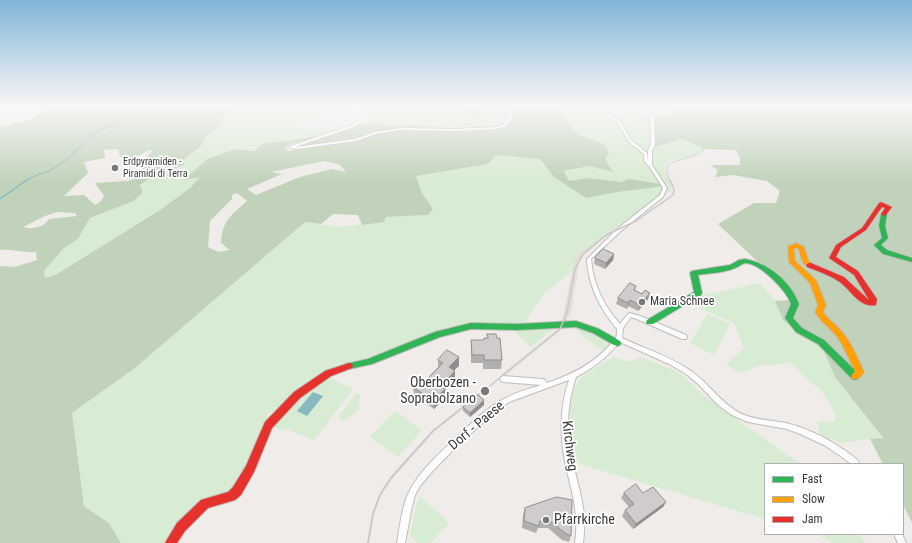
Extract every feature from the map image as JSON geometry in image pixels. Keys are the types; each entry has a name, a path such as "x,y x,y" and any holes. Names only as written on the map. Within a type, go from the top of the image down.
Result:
{"street":[{"path":"337,131 290,147 298,148 356,140 375,133 385,131"},
{"path":"620,328 610,318 596,288 589,261 590,257 619,230 665,192 664,184 650,164 645,160 646,154 630,141 624,131"},
{"path":"650,164 650,151 653,144 652,131"},
{"path":"650,322 698,293 694,273 735,266 743,261 749,262 758,266 776,279 794,299 795,308 789,318 790,322 799,330 820,341 835,355 848,371 855,376 860,372 839,333 824,323 819,312 822,305 813,282 792,262 791,247 796,245 802,248 809,265 841,279 866,302 873,303 873,299 857,277 856,273 839,264 832,258 832,252 836,246 844,243 869,225 873,213 881,204 888,207 888,209 884,212 882,220 885,238 877,245 885,252 912,260"},
{"path":"618,341 620,328 630,315 684,337"},
{"path":"170,543 180,527 205,504 231,496 237,491 250,469 268,425 297,395 328,373 343,367 369,362 438,334 471,326 517,327 576,324 596,331 669,361 690,373 716,398 742,417 792,428 810,434 834,448 855,463"},
{"name":"Dorf - Paese","path":"401,543 406,513 412,492 426,473 454,445 501,404 545,385 573,376 600,361 618,341"},
{"name":"Kirchweg","path":"573,376 564,417 565,437 581,516 579,543"},
{"path":"503,379 543,382 545,385"}],"shaded area":[{"path":"618,227 585,254 579,263 571,312 562,329 504,376 502,374 554,332 562,322 574,262 579,253 610,230"}],"green space":[{"path":"0,131 213,131 207,136 201,146 182,161 185,164 143,183 140,186 143,192 134,201 90,218 78,239 64,248 44,271 45,278 57,274 160,210 190,188 200,177 184,180 207,159 236,149 255,151 262,144 322,136 290,144 285,148 288,151 358,141 376,134 393,131 575,131 577,134 604,144 609,153 605,159 613,172 590,166 564,171 569,181 588,178 621,182 628,179 661,184 662,186 586,198 554,177 540,159 496,155 488,164 416,176 422,193 433,209 428,215 386,217 384,222 362,225 358,215 333,214 321,224 305,222 135,368 72,413 84,506 109,523 121,543 0,543 0,266 15,267 37,260 36,252 0,250","holes":["118,149 120,157 132,159 149,150 153,151 141,162 142,177 128,181 95,183 104,196 100,202 95,205 84,195 64,196 88,173 84,162 105,158 104,150","325,161 340,165 346,172 332,169 300,177 256,195 247,189 282,174 271,172","237,193 247,201 228,219 223,229 221,243 230,250 218,252 208,247 210,221 232,199 232,195","57,212 75,213 77,216 49,219 41,226 34,228 23,227"]},
{"path":"213,131 334,131 322,136 292,140 255,151 236,149 185,180 201,176 190,188 160,210 57,274 45,278 44,271 64,248 78,239 90,218 134,201 143,182 185,164 181,161 201,146 207,136"},
{"path":"341,131 383,131 355,139 295,147"},
{"path":"575,131 653,131 655,147 682,139 703,147 703,150 690,157 675,160 666,164 664,170 672,185 671,192 667,192 579,253 574,262 572,271 544,293 524,323 463,325 329,371 268,415 241,490 206,506 191,520 177,543 121,543 109,523 84,506 72,413 135,368 305,222 337,227 384,222 386,217 428,215 433,209 422,193 415,176 488,164 496,155 540,159 554,177 586,198 609,192 623,192 628,179 621,182 588,178 569,181 563,172 590,166 613,171 605,159 604,144 577,134"},
{"path":"653,131 912,131 912,523 904,506 904,463 882,463 870,439 883,438 835,377 821,345 801,334 783,320 775,301 789,300 781,284 718,224 754,203 776,203 780,191 767,181 733,175 715,177 718,170 710,165 740,165 740,159 736,150 706,149 682,139 655,147"},
{"path":"760,283 775,301 783,320 821,345 835,377 883,439 870,439 840,443 820,435 817,421 833,422 837,416 820,388 812,384 789,362 767,366 765,364 739,373 726,364 744,348 734,323 697,307 700,296"},
{"path":"707,314 730,324 714,355 690,343"},
{"path":"558,326 530,347 512,329"},
{"path":"574,326 615,343 606,352 585,339"},
{"path":"613,357 630,362 640,357 674,370 683,376 704,396 799,463 764,463 764,519 582,465 574,457 572,450 570,440 570,407 575,388 578,382 585,375"},
{"path":"328,377 353,389 314,440 284,428 282,431 273,426 297,398"},
{"path":"356,393 360,394 359,410 343,421 338,417"},
{"path":"395,411 422,430 398,457 370,437"},
{"path":"420,496 449,523 430,543 418,543 410,535 416,506"},
{"path":"819,535 861,535 865,543 833,543"}],"water":[{"path":"313,392 323,396 307,416 297,411"}],"building":[{"path":"603,249 614,254 606,263 595,258"},
{"path":"630,283 636,286 634,290 642,294 645,290 650,293 640,305 630,300 628,303 618,298"},
{"path":"487,334 496,334 497,338 500,338 502,360 484,360 484,355 472,355 471,340 484,340 484,338 488,338"},
{"path":"447,350 459,357 449,367 455,371 441,386 445,389 433,401 413,387 416,383 420,386 443,363 438,360"},
{"path":"478,395 484,400 470,413 463,407"},
{"path":"636,484 643,493 653,487 666,502 636,524 625,510 634,504 624,493"},
{"name":"Pfarrkirche","path":"557,497 572,500 571,536 550,521 540,521 538,526 524,521 525,508"}],"waterway":[{"path":"27,180 49,171 61,164 97,131"},
{"path":"0,199 27,180"}],"railway":[{"path":"670,181 667,173 667,166 704,150 700,141 690,131"},
{"path":"480,394 560,329 567,313 575,269 582,255 606,235 636,221 673,195 674,189 670,180"},
{"path":"368,543 373,514 380,495 391,478 433,431 481,393"}],"traffic: fast":[{"path":"884,214 882,226 885,238 877,245 885,252 912,260"},
{"path":"650,322 698,293 694,273 731,267 743,261 751,262 775,277 793,298 795,304 789,318 799,330 821,342 855,376"},
{"path":"349,366 369,362 438,334 471,326 517,327 576,324 596,331 617,343"}],"traffic: slow":[{"path":"809,265 805,261 802,248 796,245 791,247 792,262 813,282 822,305 819,312 821,316 843,340 860,372 855,376"}],"traffic: jam":[{"path":"809,265 841,279 866,302 873,303 873,299 856,273 832,258 838,246 864,229 881,204 889,207 884,214"},
{"path":"171,543 181,527 205,504 231,496 237,491 250,469 268,425 297,395 328,373 349,366"}],"place":[{"name":"Erdpyramiden - Piramidi di Terra","path":"115,168"},
{"name":"Maria Schnee","path":"642,302"},
{"name":"Oberbozen - Soprabolzano","path":"485,391"},
{"name":"Pfarrkirche","path":"546,520"}]}
